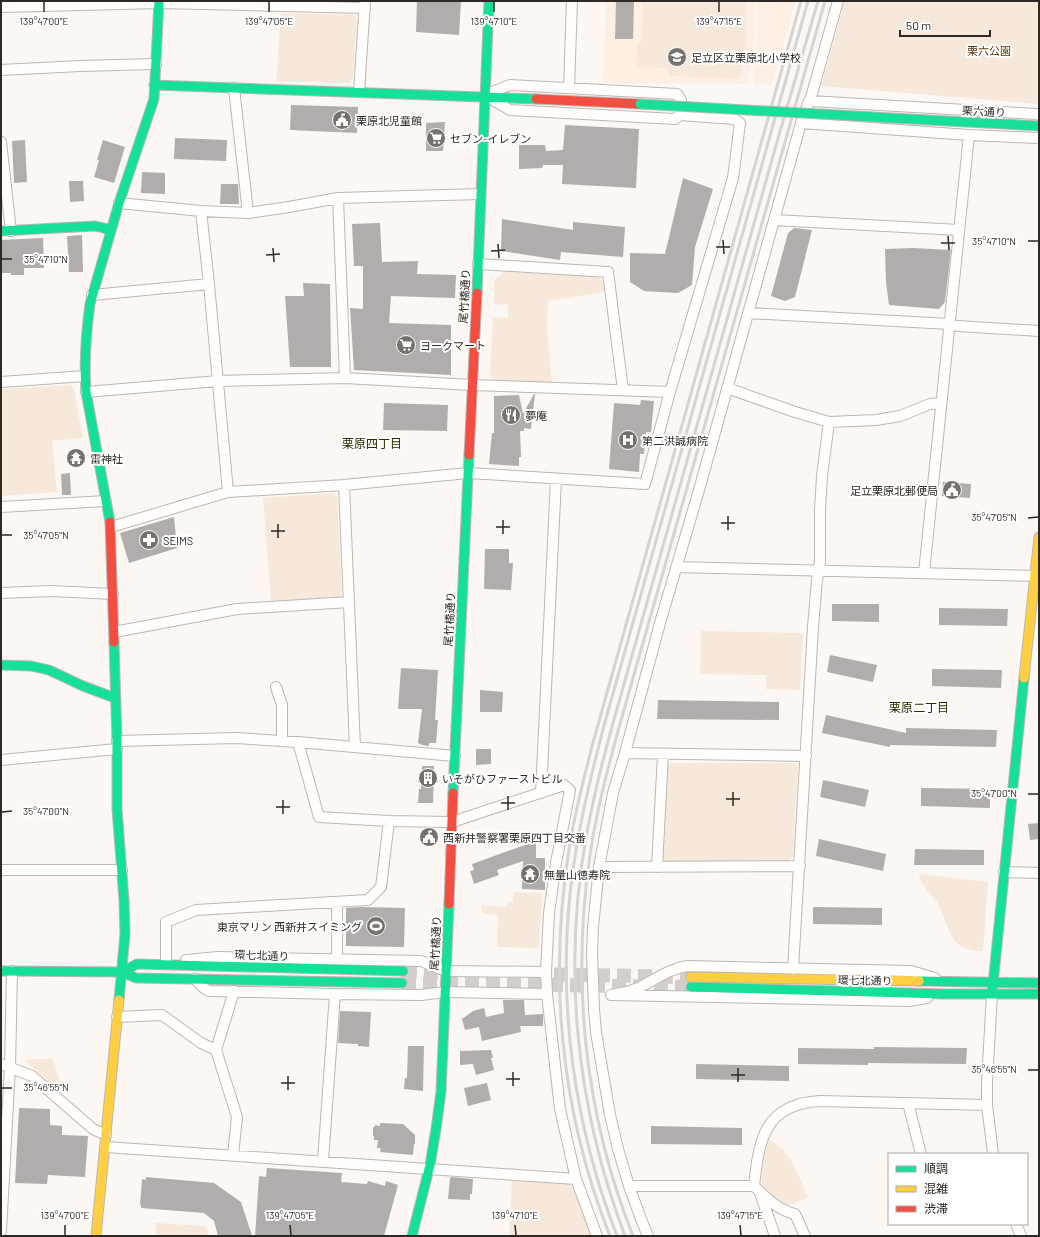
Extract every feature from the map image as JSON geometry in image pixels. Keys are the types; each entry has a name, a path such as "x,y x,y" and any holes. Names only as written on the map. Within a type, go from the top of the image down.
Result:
{"street":[{"name":"尾竹橋通り","path":"416,1234 438,1122 441,1092 489,1"},
{"path":"569,88 572,1"},
{"path":"648,1236 629,1186 618,1149 610,1115 596,1032 593,996 592,926 599,867 612,793 625,753 801,123 810,101 838,1"},
{"path":"96,1236 125,934 117,808 117,745 111,527 86,392 85,376 88,318 92,295 110,231 154,99 159,2"},
{"path":"1,7 159,2 365,4 359,92"},
{"path":"1,70 156,64"},
{"name":"栗六通り","path":"154,85 484,96 1039,126"},
{"path":"484,96 510,85 677,94 681,100 680,115"},
{"path":"234,88 248,213"},
{"path":"111,527 228,492 344,485 468,474 645,484 670,392 733,178 740,123 734,119 680,115 675,119 510,110 484,96"},
{"path":"810,101 966,109 1039,115"},
{"path":"801,123 969,135 1039,137"},
{"path":"924,573 969,135"},
{"path":"1,142 6,231 95,226 110,231"},
{"path":"119,203 201,211 248,213 338,198 480,194"},
{"path":"338,198 345,378"},
{"path":"201,211 228,492"},
{"path":"774,220 959,230"},
{"path":"478,264 608,272 623,390"},
{"path":"92,295 209,284"},
{"path":"748,313 950,324 958,326 1039,332"},
{"path":"1,382 85,376"},
{"path":"86,392 218,381 345,378 670,392"},
{"path":"727,388 795,412 829,422 876,420 900,416 930,404 941,403"},
{"path":"793,969 814,619 820,561 822,476 829,422"},
{"path":"541,793 556,479"},
{"path":"344,485 355,747"},
{"path":"1,507 106,501"},
{"path":"994,1153 987,1105 992,994 1024,674 1037,576 1039,538"},
{"path":"676,567 1037,576"},
{"path":"1,594 52,591 113,594"},
{"path":"114,632 237,609 349,602"},
{"path":"1,665 31,666 49,670 83,686 115,698"},
{"path":"276,687 282,705 282,741"},
{"path":"1,760 117,745 236,738 455,756"},
{"path":"298,742 319,817 389,821 452,822 564,785 570,790 556,863 549,913 546,994 560,1109 576,1179 597,1236"},
{"path":"625,753 806,756"},
{"path":"657,866 663,754"},
{"path":"389,821 381,887 368,900 196,910 166,922 163,963 218,957 337,959 421,961 446,971 546,972"},
{"path":"599,867 800,866"},
{"path":"1,870 122,870"},
{"path":"1004,872 1039,873"},
{"path":"337,903 337,959"},
{"name":"環七北通り","path":"122,972 137,964 163,963 403,971"},
{"path":"611,995 638,988 666,972 687,966 911,971 945,982"},
{"name":"環七北通り","path":"1,971 122,972 136,978 402,983"},
{"path":"1,1231 5,1065 12,971"},
{"name":"環七北通り","path":"691,978 1039,983"},
{"path":"195,979 209,991 421,995 445,992 546,994"},
{"name":"環七北通り","path":"691,987 944,994 1039,994"},
{"path":"233,1155 237,1117 216,1050 234,991"},
{"path":"323,1161 335,994"},
{"path":"593,996 611,995 909,1001 944,994"},
{"path":"117,1017 162,1015 201,1043 216,1050"},
{"path":"5,1065 32,1076 93,1129 106,1136"},
{"path":"775,1236 757,1189 759,1150 768,1127 774,1119 790,1108 799,1104 820,1101 987,1105"},
{"path":"908,1103 921,1153"},
{"path":"105,1147 576,1179"},
{"path":"629,1186 757,1189 767,1200 779,1208 795,1214 805,1236"},
{"path":"1016,1225 1021,1236"}],"shaded area":[{"name":"足立区立栗原北小学校","path":"606,1 754,1 755,35 747,84 606,83 603,80"},
{"path":"758,1 796,1 772,84 753,85 758,22"}],"green space":[{"name":"足立区立栗原北小学校","path":"643,1 745,1 746,42 740,79 670,76 670,71 666,68 636,67 637,44 641,43"},
{"name":"栗六公園","path":"845,1 1039,1 1039,104 821,86"},
{"path":"281,13 354,15 357,20 353,78 348,83 276,81"},
{"path":"504,272 597,276 603,282 604,292 548,301 547,328 552,383 497,383 490,375 493,317 508,318 508,304 494,305 494,280"},
{"path":"70,385 74,389 83,438 52,441 57,492 1,496 1,389"},
{"path":"333,493 337,497 342,593 339,598 271,601 263,498"},
{"path":"701,631 803,634 800,690 766,689 766,675 700,674"},
{"path":"671,763 794,763 798,766 793,856 789,860 666,861 662,856 666,767"},
{"path":"919,874 988,882 983,951 971,950 962,947 951,936 937,902 921,882"},
{"path":"513,892 542,893 539,946 536,948 497,947 498,915 482,913 482,905 507,907 507,902 513,902"},
{"path":"26,1059 53,1059 63,1091 60,1091 25,1061"},
{"path":"769,1140 783,1150 789,1157 798,1173 808,1198 787,1206 775,1199 764,1189 762,1185 762,1172"},
{"path":"512,1181 569,1184 575,1190 591,1236 509,1236"},
{"path":"155,1223 206,1226 209,1236 157,1236"}],"building":[{"path":"417,1 461,1 459,35 416,32"},
{"path":"616,1 634,1 633,39 615,39"},
{"path":"291,105 358,107 357,133 290,130"},
{"path":"445,122 443,151 426,151 426,123"},
{"path":"565,125 639,129 636,188 562,184 563,165 543,165 542,168 519,169 519,145 545,145 546,151 563,150"},
{"path":"175,138 227,140 226,161 174,159"},
{"path":"25,140 27,182 14,183 12,141"},
{"path":"103,140 125,147 114,183 94,177"},
{"path":"142,172 165,173 165,194 141,193"},
{"path":"683,178 713,189 695,247 692,285 678,293 644,291 630,282 630,253 665,254"},
{"path":"69,181 83,181 84,201 70,202"},
{"path":"221,184 238,184 239,204 220,204"},
{"path":"502,219 573,230 573,222 625,227 623,257 561,252 560,260 501,251"},
{"path":"380,223 382,262 418,261 417,274 456,275 455,298 391,296 389,323 451,325 451,375 354,370 350,308 363,309 363,266 354,266 352,224"},
{"path":"794,228 812,230 795,297 785,301 771,296 788,233"},
{"path":"82,235 83,272 69,272 67,236"},
{"path":"43,238 44,268 24,268 24,275 1,273 1,240"},
{"path":"913,248 951,250 945,302 939,309 889,305 886,282 885,249"},
{"path":"303,283 330,284 331,367 290,367 285,296 304,296"},
{"path":"534,394 531,429 524,428 524,431 520,431 521,457 519,457 519,466 489,464 492,433 494,433 494,396 519,395 523,414"},
{"path":"641,400 654,401 651,432 646,432 644,454 640,454 639,472 609,469 614,403 640,405"},
{"path":"384,403 448,405 447,431 383,430"},
{"path":"80,453 81,462 72,463 71,454"},
{"path":"70,473 71,495 62,495 61,474"},
{"path":"943,482 971,484 970,498 942,496"},
{"path":"174,517 177,548 129,563 120,533"},
{"path":"485,549 509,549 509,563 513,563 511,590 484,589"},
{"path":"832,604 879,604 879,622 832,621"},
{"path":"939,608 1008,609 1007,626 939,625"},
{"path":"830,655 877,665 873,682 827,672"},
{"path":"401,668 438,670 435,720 438,720 436,743 429,743 429,746 418,743 422,709 398,709"},
{"path":"932,669 1002,670 1001,688 932,686"},
{"path":"480,690 503,692 502,712 480,712"},
{"path":"658,700 779,702 779,720 657,719"},
{"path":"826,715 906,733 906,728 997,730 996,747 890,745 890,747 822,733"},
{"path":"476,749 491,749 491,764 476,765"},
{"name":"いそがひファーストビル","path":"422,766 434,766 433,803 418,803 419,789 421,789"},
{"path":"823,780 869,790 865,807 820,797"},
{"path":"921,788 990,789 990,808 921,806"},
{"path":"1039,823 1039,839 1030,840 1028,824"},
{"path":"819,839 886,854 883,871 816,856"},
{"path":"536,841 536,858 545,858 545,890 522,889 523,861 497,870 499,875 474,884 470,871 474,870 472,864"},
{"path":"915,849 984,850 984,865 914,865"},
{"path":"813,907 882,908 882,925 813,924"},
{"path":"346,908 405,908 404,947 346,946"},
{"path":"503,1000 524,1000 525,1015 543,1014 543,1026 520,1026 521,1032 482,1041 479,1027 465,1030 462,1019 473,1011 484,1008 486,1017 504,1013"},
{"path":"340,1011 371,1012 369,1047 358,1046 358,1044 338,1043"},
{"path":"408,1046 424,1046 423,1091 404,1089 405,1078 407,1078"},
{"path":"874,1047 967,1048 966,1064 798,1064 798,1048 874,1049"},
{"path":"491,1050 494,1070 476,1075 473,1064 460,1065 460,1051"},
{"path":"696,1064 789,1066 789,1081 696,1079"},
{"path":"487,1083 491,1100 468,1106 464,1088"},
{"path":"19,1108 50,1109 50,1125 62,1126 62,1135 88,1136 85,1177 48,1175 47,1184 15,1183"},
{"path":"380,1123 403,1124 415,1135 413,1155 380,1152 381,1148 377,1148 378,1140 374,1140 373,1127 375,1127 375,1125 380,1126"},
{"path":"651,1126 742,1128 742,1145 651,1144"},
{"path":"267,1168 342,1173 341,1182 367,1184 368,1181 385,1186 386,1181 398,1185 384,1236 255,1236 259,1176 266,1177"},
{"path":"146,1177 214,1183 241,1202 252,1236 218,1236 214,1221 204,1213 141,1208 142,1179 146,1180"},
{"path":"451,1177 473,1179 470,1200 448,1199"}],"tunnel":[{"path":"403,971 454,972"},
{"path":"533,974 691,977"},
{"path":"402,983 691,987"}],"railway":[{"path":"610,1236 593,1188 580,1140 570,1091 563,1042 560,993 560,943 563,893 570,843 594,739 801,1"},
{"path":"617,1236 602,1195 590,1153 573,1068 566,981 570,894 576,851 589,786 605,722 808,1"},
{"path":"625,1236 608,1187 595,1138 585,1087 578,1037 575,986 579,883 587,832 613,723 818,1"},
{"path":"633,1236 603,1144 593,1096 586,1048 582,952 584,903 592,839 618,731 825,1"}],"traffic: fast":[{"path":"110,522 86,392 85,359 87,326 90,304 119,203 154,99 159,1"},
{"path":"477,293 489,1"},
{"path":"154,85 536,99"},
{"path":"640,104 928,120"},
{"path":"928,120 1039,126"},
{"path":"1,231 95,226 110,231"},
{"path":"453,793 469,455"},
{"path":"114,642 117,741 117,809 125,934 119,1000"},
{"path":"1,665 31,666 49,670 83,686 115,698"},
{"path":"992,994 1024,678"},
{"path":"412,1236 430,1165 441,1092 449,904"},
{"path":"122,972 137,964 403,971"},
{"path":"1,971 122,972 136,978 402,983"},
{"path":"919,981 1039,983"},
{"path":"691,987 944,994 1039,994"}],"traffic: slow":[{"path":"1024,678 1039,537"},
{"path":"691,977 919,981"},
{"path":"96,1236 119,1000"}],"traffic: jam":[{"path":"536,99 640,104"},
{"path":"469,455 477,293"},
{"path":"110,522 114,642"},
{"path":"449,904 453,793"}],"place":[{"name":"足立区立栗原北小学校","path":"677,57"},
{"name":"栗原北児童館","path":"342,120"},
{"name":"セブン-イレブン","path":"436,138"},
{"name":"ヨークマート","path":"406,345"},
{"name":"夢庵","path":"511,415"},
{"name":"第二洪誠病院","path":"628,440"},
{"name":"雷神社","path":"76,458"},
{"name":"足立栗原北郵便局","path":"952,490"},
{"name":"SEIMS","path":"149,540"},
{"name":"いそがひファーストビル","path":"428,778"},
{"name":"西新井警察署栗原四丁目交番","path":"429,837"},
{"name":"無量山徳寿院","path":"530,874"},
{"name":"東京マリン 西新井スイミング","path":"376,926"}],"district":[{"name":"栗原四丁目","path":"372,443"},
{"name":"栗原二丁目","path":"919,707"}]}
